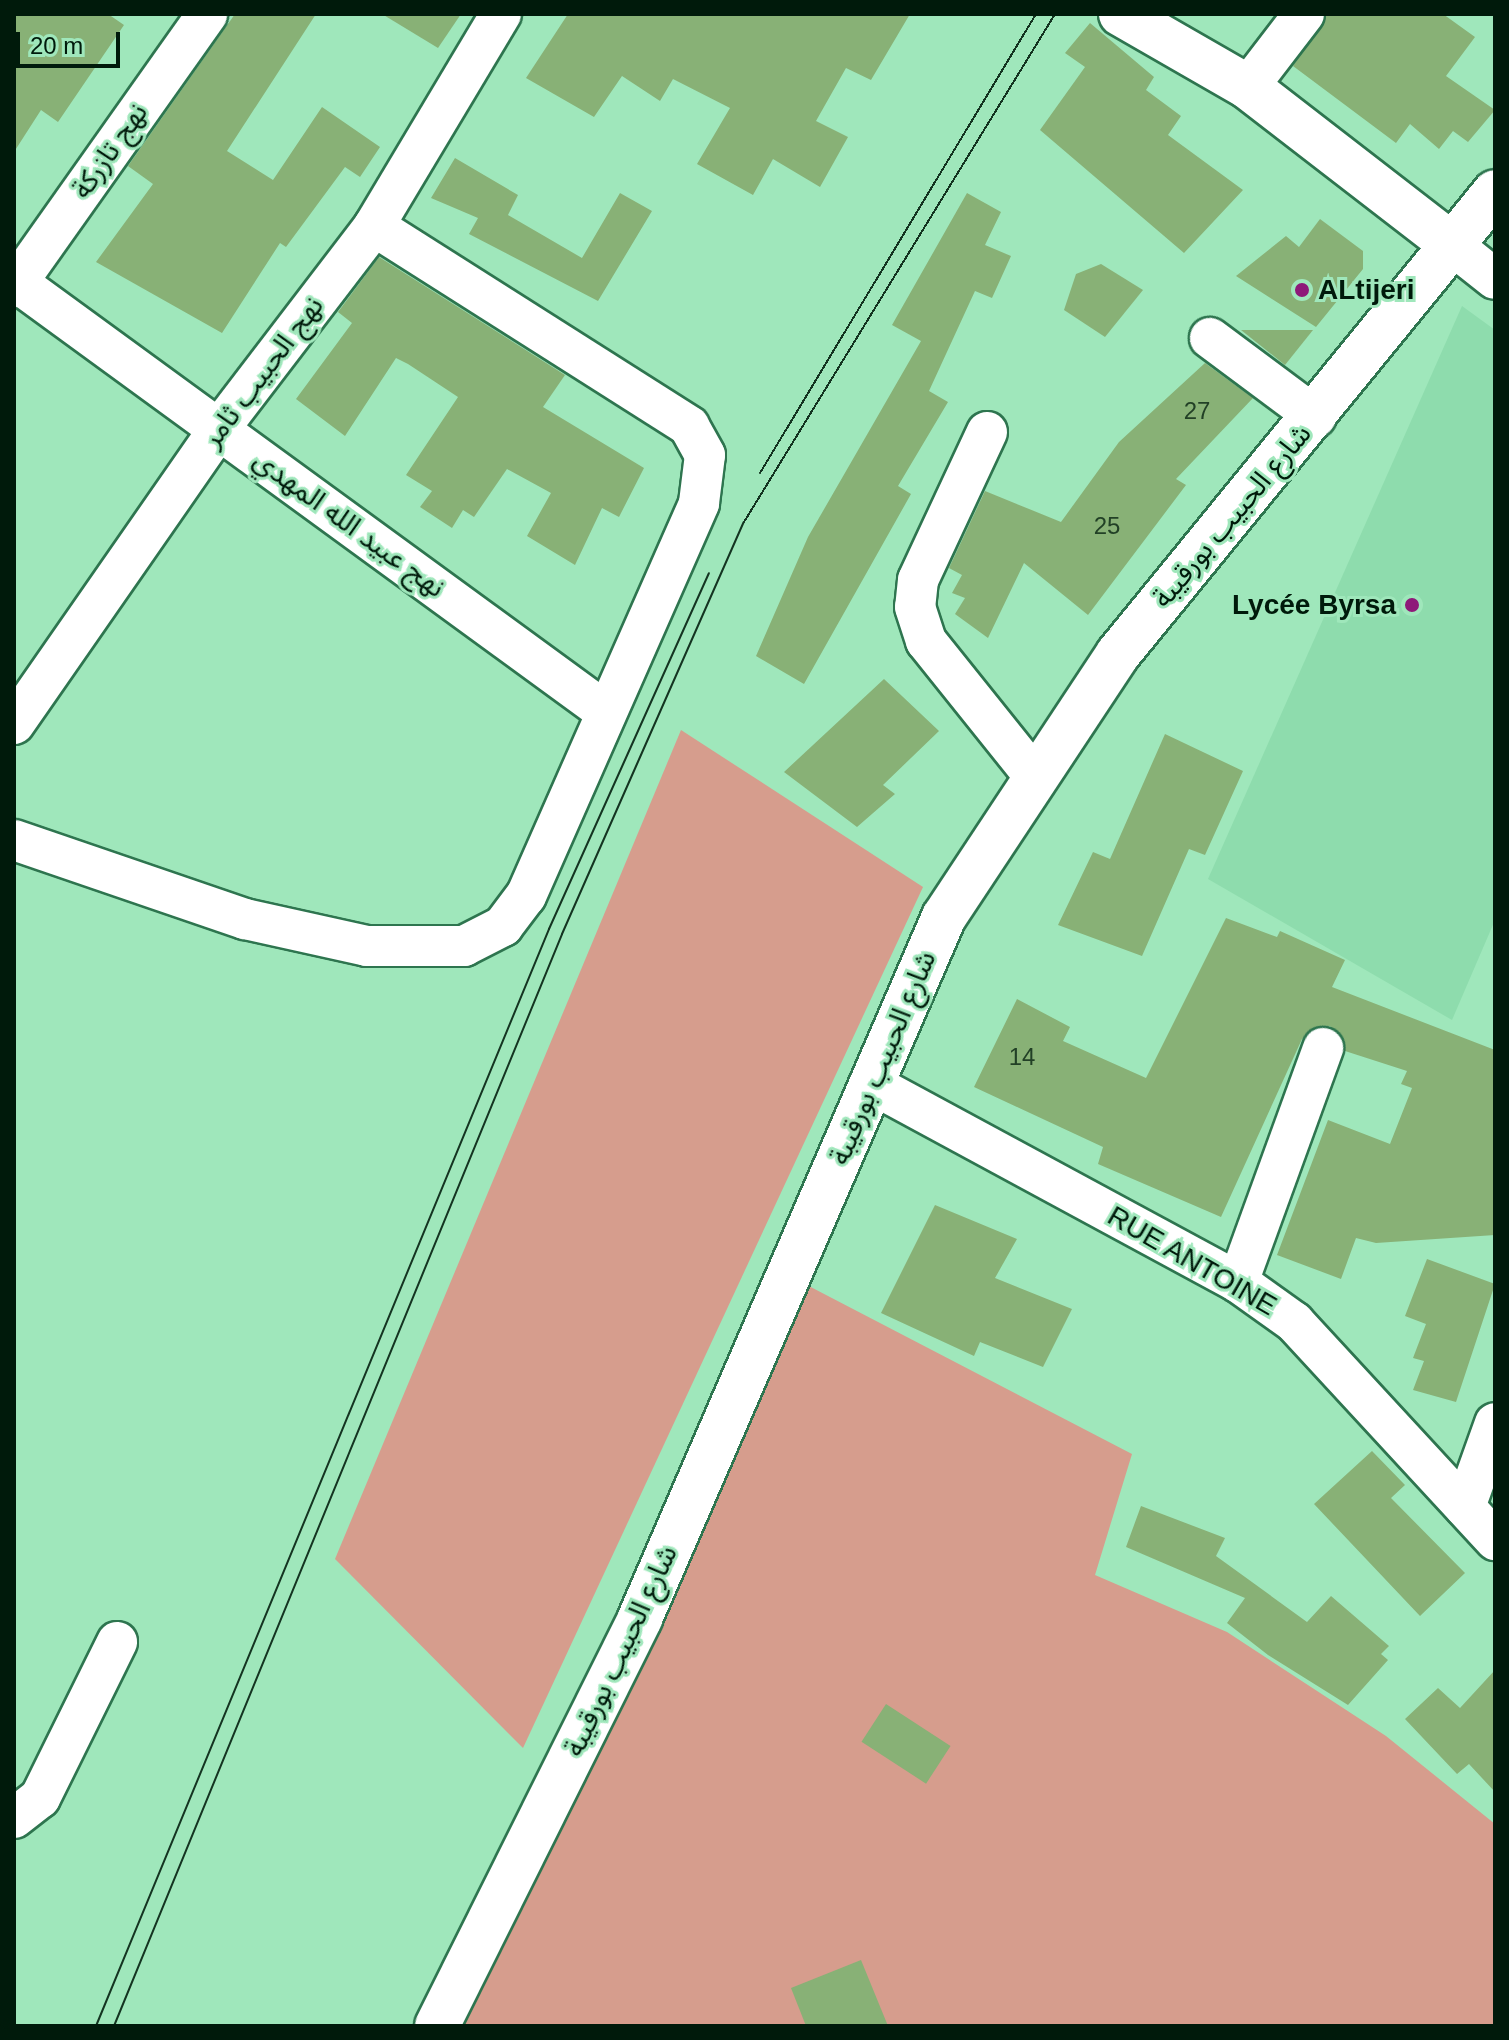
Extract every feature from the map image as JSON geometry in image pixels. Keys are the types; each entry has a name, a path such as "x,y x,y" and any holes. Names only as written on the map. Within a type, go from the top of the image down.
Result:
{"main road":[{"path":"1121,14 1248,87 1451,244"},
{"name":"شارع الحبيب بورقيبة","path":"437,2026 640,1618 944,917 1034,776 1214,531 1316,417 1495,192"}],"street":[{"name":"نهج تازركة","path":"15,283 207,14"},
{"name":"نهج الحبيب ثامر","path":"14,724 219,429 374,226 501,14"},
{"path":"1248,87 1304,14"},
{"path":"14,840 245,919 367,946 464,946 503,926 526,896 699,503 706,469 701,441 689,426 374,226"},
{"path":"1451,244 1495,279"},
{"name":"نهج عبيد الله المهدي","path":"15,283 606,712"},
{"path":"1210,338 1316,417"},
{"path":"987,432 918,580 915,607 926,641 1034,776"},
{"path":"1238,1282 1323,1048"},
{"name":"RUE ANTOINE","path":"870,1083 1238,1282 1322,1350 1495,1540"},
{"path":"1465,1507 1495,1423"},
{"path":"14,1818 40,1798 117,1642"}],"shaded area":[{"name":"Lycée Byrsa","path":"1462,306 1495,330 1495,920 1452,1020 1208,879"},
{"path":"681,730 923,887 523,1748 335,1559"},
{"path":"803,1283 1132,1454 1095,1575 1227,1632 1386,1736 1495,1824 1495,2026 445,2026"}],"building":[{"path":"14,14 108,14 124,25 58,122 41,110 14,152"},
{"path":"235,14 316,14 227,151 273,180 322,107 380,147 360,177 345,167 286,247 280,243 222,333 96,262 153,184 128,166"},
{"path":"382,14 461,14 438,48"},
{"path":"568,14 910,14 871,80 846,68 816,121 848,137 820,187 773,159 753,195 697,164 730,108 673,79 660,101 622,76 594,117 526,78"},
{"path":"1327,14 1443,14 1475,37 1446,76 1495,110 1468,142 1453,131 1439,149 1410,124 1396,143 1293,66"},
{"path":"1090,23 1154,77 1146,90 1181,116 1168,135 1243,190 1184,253 1040,130 1085,67 1065,53"},
{"path":"455,158 518,195 508,215 582,258 620,193 652,211 598,301 469,234 478,218 431,198"},
{"path":"967,193 1001,212 985,245 1011,256 992,298 975,291 929,391 948,402 898,486 911,494 804,684 756,656 808,537 921,341 892,325"},
{"name":"ALtijeri","path":"1320,219 1363,251 1363,269 1316,327 1236,276 1286,236 1299,247"},
{"path":"379,257 565,375 543,407 644,468 619,517 602,508 575,565 527,536 551,493 507,469 474,517 463,510 452,528 420,507 432,491 406,475 458,397 408,364 396,358 345,436 296,399 352,323 338,312"},
{"path":"1101,264 1143,290 1105,337 1064,310 1076,274"},
{"path":"1241,330 1313,330 1285,365"},
{"path":"1205,363 1253,398 1176,479 1186,485 1088,615 1024,563 988,638 955,614 965,598 952,593 962,575 949,568 985,491 1061,522 1119,442"},
{"path":"884,679 939,731 883,785 895,794 857,827 784,772"},
{"path":"1165,734 1243,771 1205,855 1189,849 1142,956 1058,925 1093,852 1110,859"},
{"path":"1226,918 1277,937 1280,931 1345,960 1332,987 1495,1050 1495,1235 1376,1243 1356,1238 1341,1279 1277,1255 1328,1120 1390,1144 1412,1088 1401,1084 1407,1071 1345,1051 1330,1026 1302,1039 1221,1217 1098,1164 1103,1147 974,1087 1017,999 1070,1027 1063,1041 1146,1078"},
{"path":"935,1205 1017,1239 995,1278 1072,1309 1043,1367 980,1342 974,1356 881,1313"},
{"path":"1427,1259 1495,1284 1456,1402 1413,1390 1424,1361 1413,1358 1426,1324 1405,1316"},
{"path":"1372,1451 1405,1485 1391,1498 1465,1573 1420,1616 1314,1504"},
{"path":"1141,1506 1225,1538 1216,1556 1307,1622 1331,1596 1389,1646 1381,1654 1388,1660 1348,1705 1268,1655 1227,1623 1245,1598 1126,1547"},
{"path":"1495,1670 1495,1792 1469,1764 1457,1774 1405,1719 1438,1688 1460,1708"},
{"path":"886,1704 951,1746 926,1784 861,1742"},
{"path":"861,1960 888,2026 806,2026 791,1988"}],"tram line":[{"path":"760,473 1036,14"},
{"path":"114,2026 562,934 744,522 1055,14"},
{"path":"96,2026 549,929 709,573"}],"place":[{"name":"ALtijeri","path":"1302,290"},
{"name":"Lycée Byrsa","path":"1412,605"}]}
